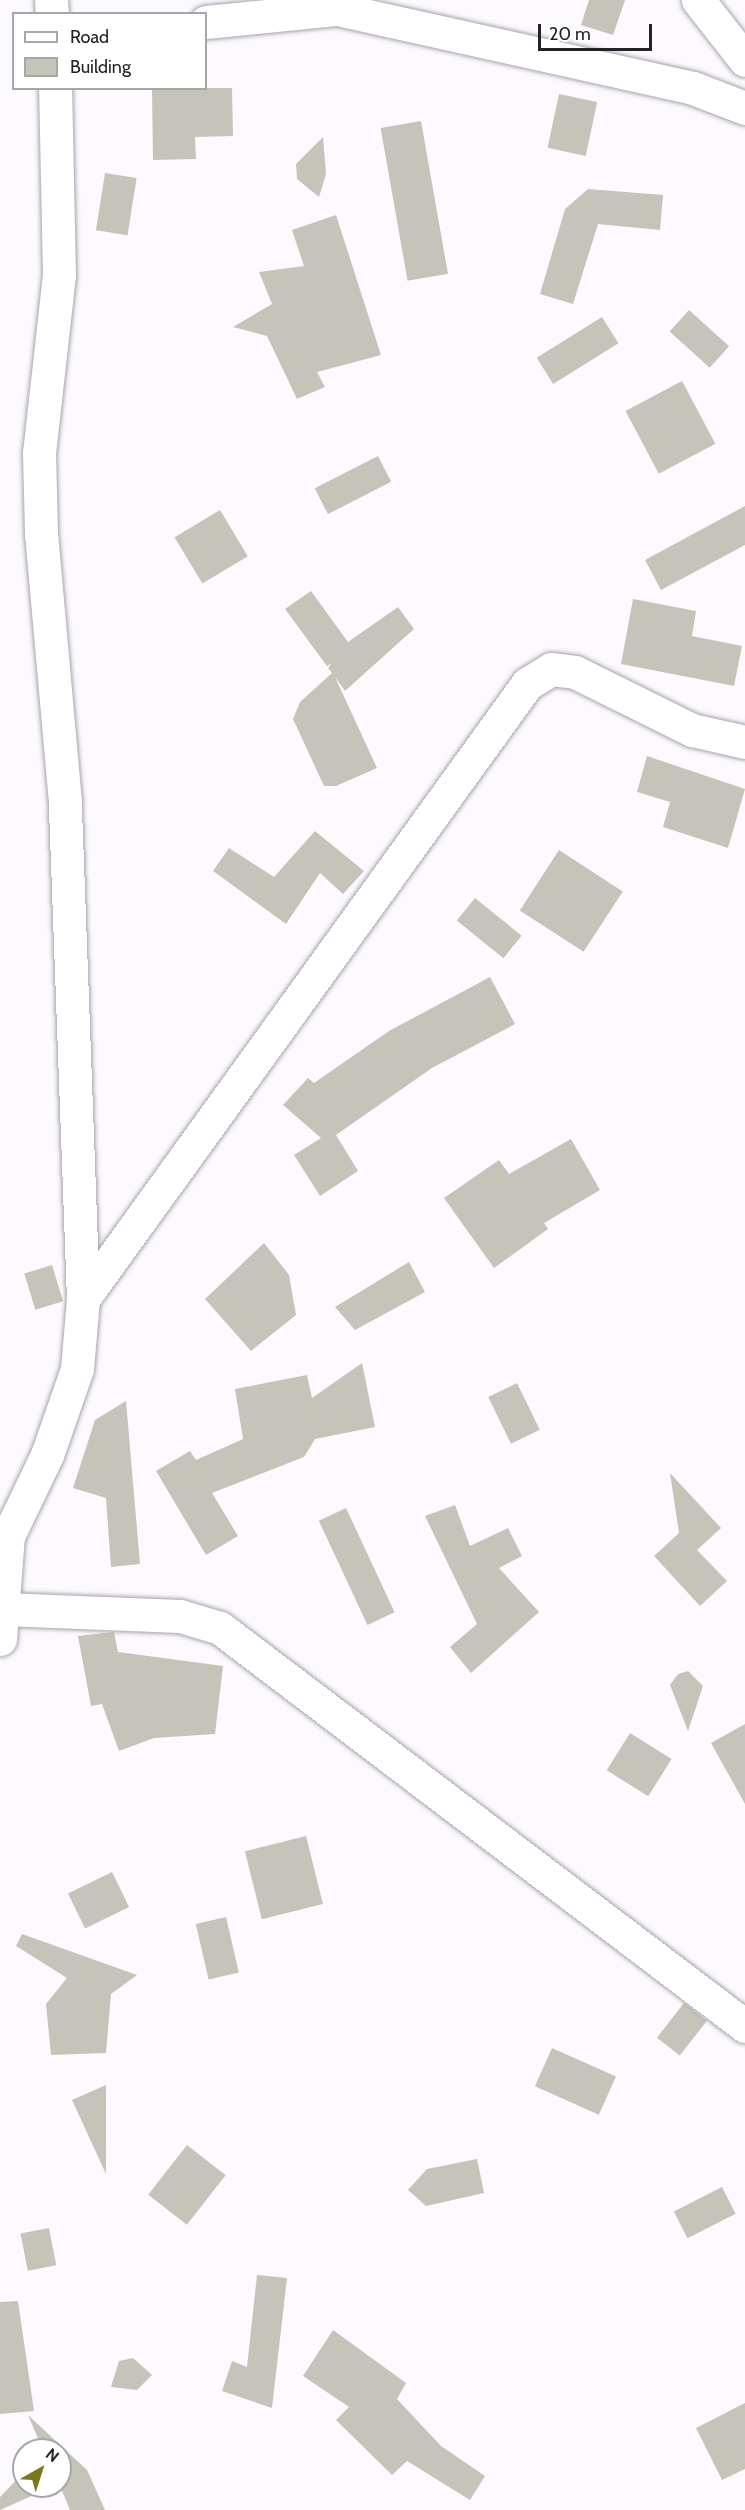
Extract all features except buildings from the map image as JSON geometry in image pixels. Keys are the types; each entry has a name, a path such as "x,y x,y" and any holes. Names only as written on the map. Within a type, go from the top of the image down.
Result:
{"street":[{"path":"698,0 742,52"},
{"path":"207,22 337,9 693,88 745,108"},
{"path":"55,90 59,275 39,453 41,534 65,802 83,1299 77,1369 47,1455 4,1537 2,1624 180,1616 220,1628 745,2026"},
{"path":"83,1299 527,684 551,669 574,672 692,730 745,742"}]}
